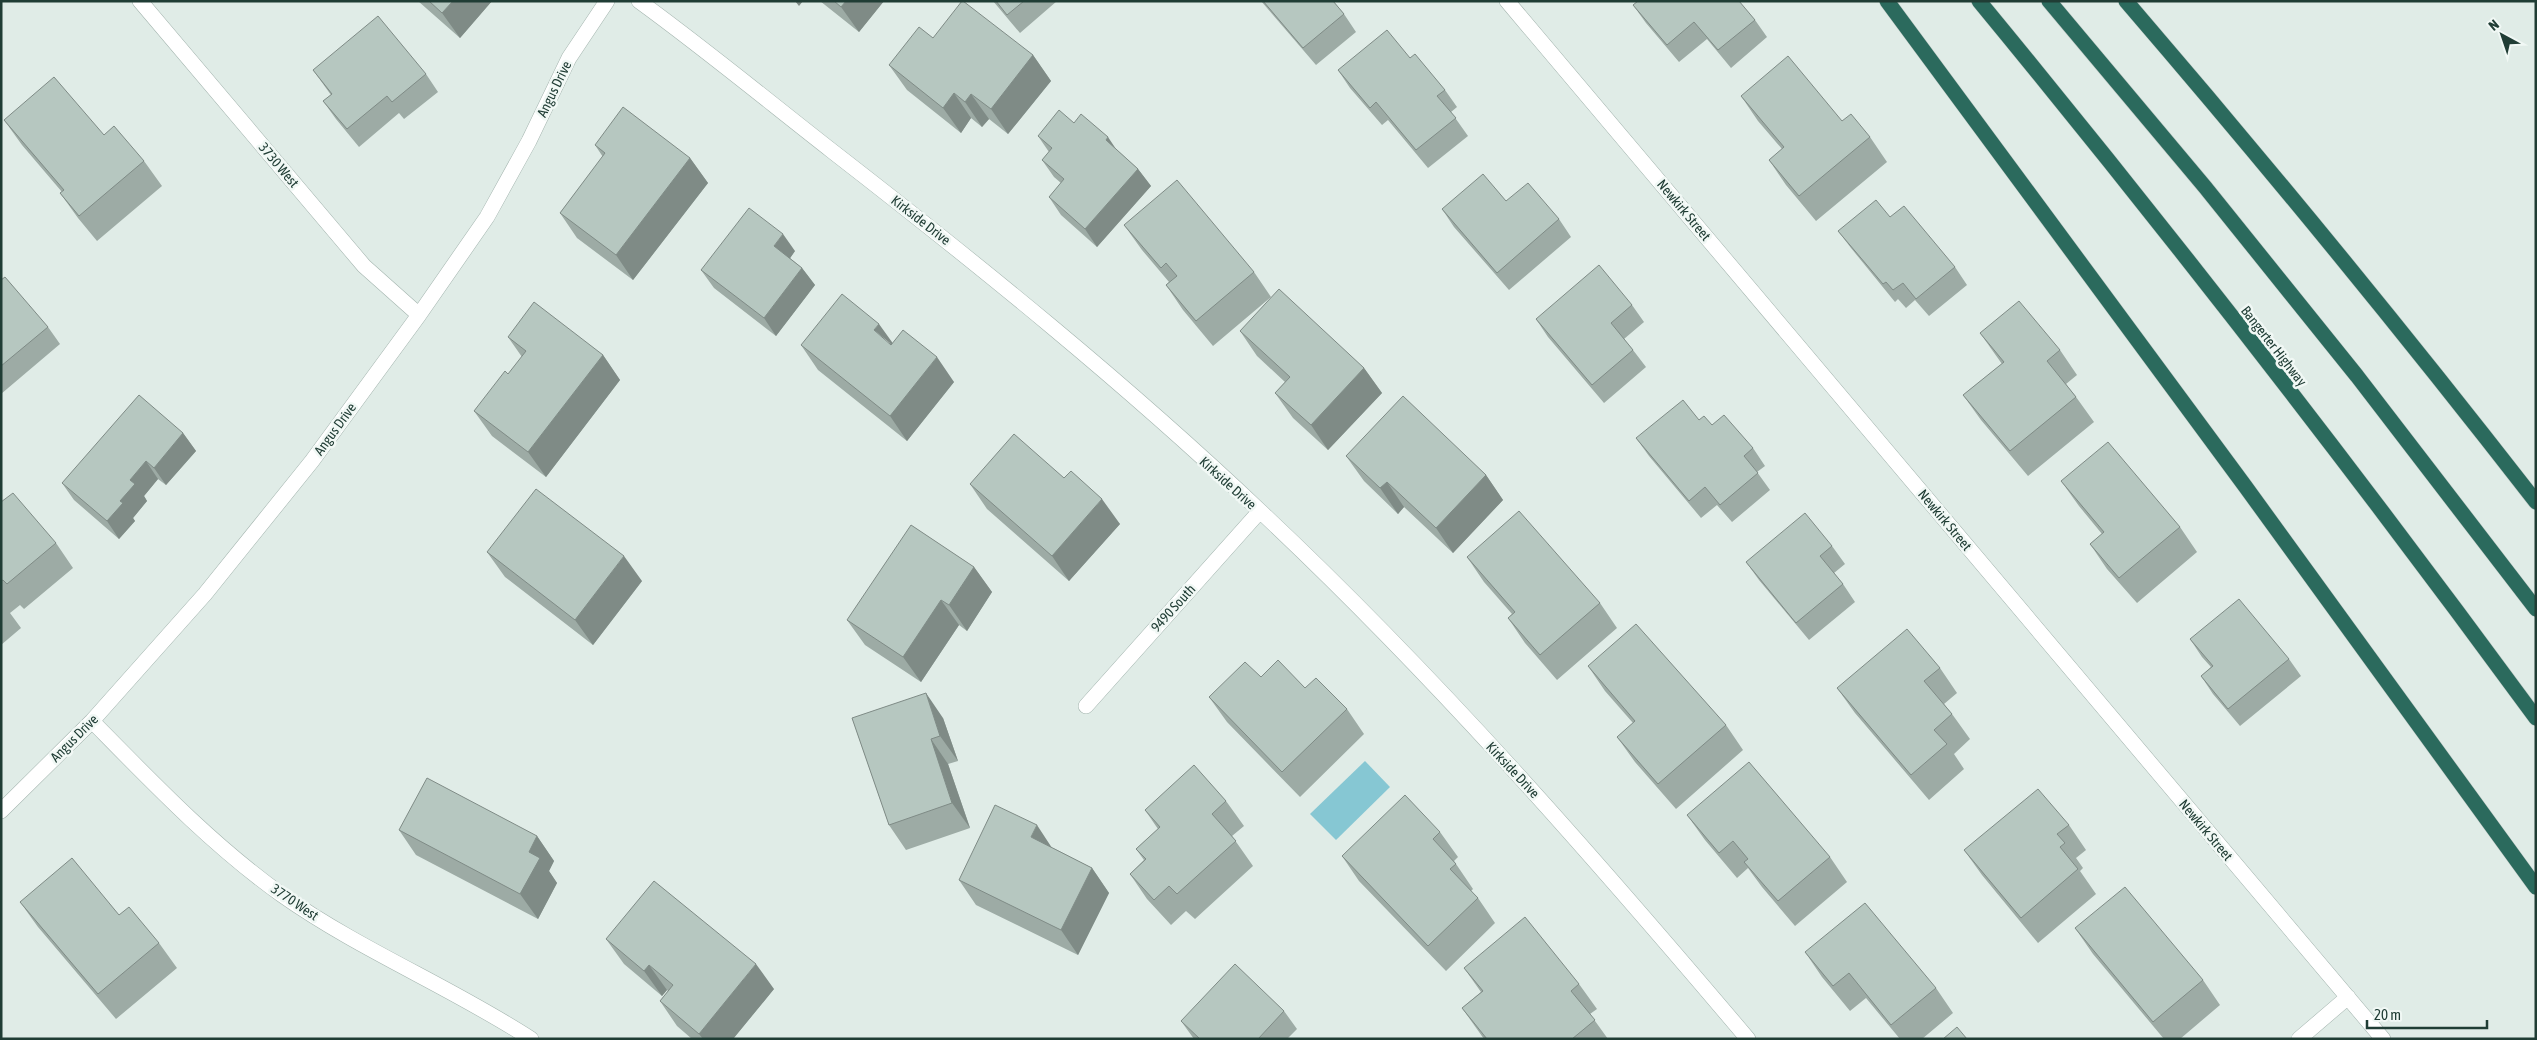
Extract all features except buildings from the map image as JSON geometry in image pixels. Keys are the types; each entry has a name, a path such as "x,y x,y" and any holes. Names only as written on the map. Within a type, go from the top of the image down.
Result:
{"highway":[{"path":"1886,1 2245,486 2536,887"},
{"name":"Bangerter Highway","path":"1979,1 2138,197 2324,436 2536,718"},
{"path":"2049,1 2205,187 2357,376 2536,609"},
{"path":"2126,1 2241,134 2364,284 2536,502"}],"street":[{"name":"Angus Drive","path":"1,811 92,720 205,594 312,461 419,315 487,216 529,141 569,58 607,1"},
{"name":"Kirkside Drive","path":"639,1 965,254 1113,380 1260,510 1453,704 1599,864 1748,1039"},
{"name":"Newkirk Street","path":"1507,1 2383,1039"},
{"name":"3730 West","path":"143,5 364,266 419,315"},
{"name":"9490 South","path":"1086,706 1260,510"},
{"name":"3770 West","path":"92,720 144,774 218,844 282,895 352,939 531,1039"},
{"path":"2299,1039 2348,997"}],"water":[{"path":"1365,761 1390,787 1336,840 1310,814"}]}
